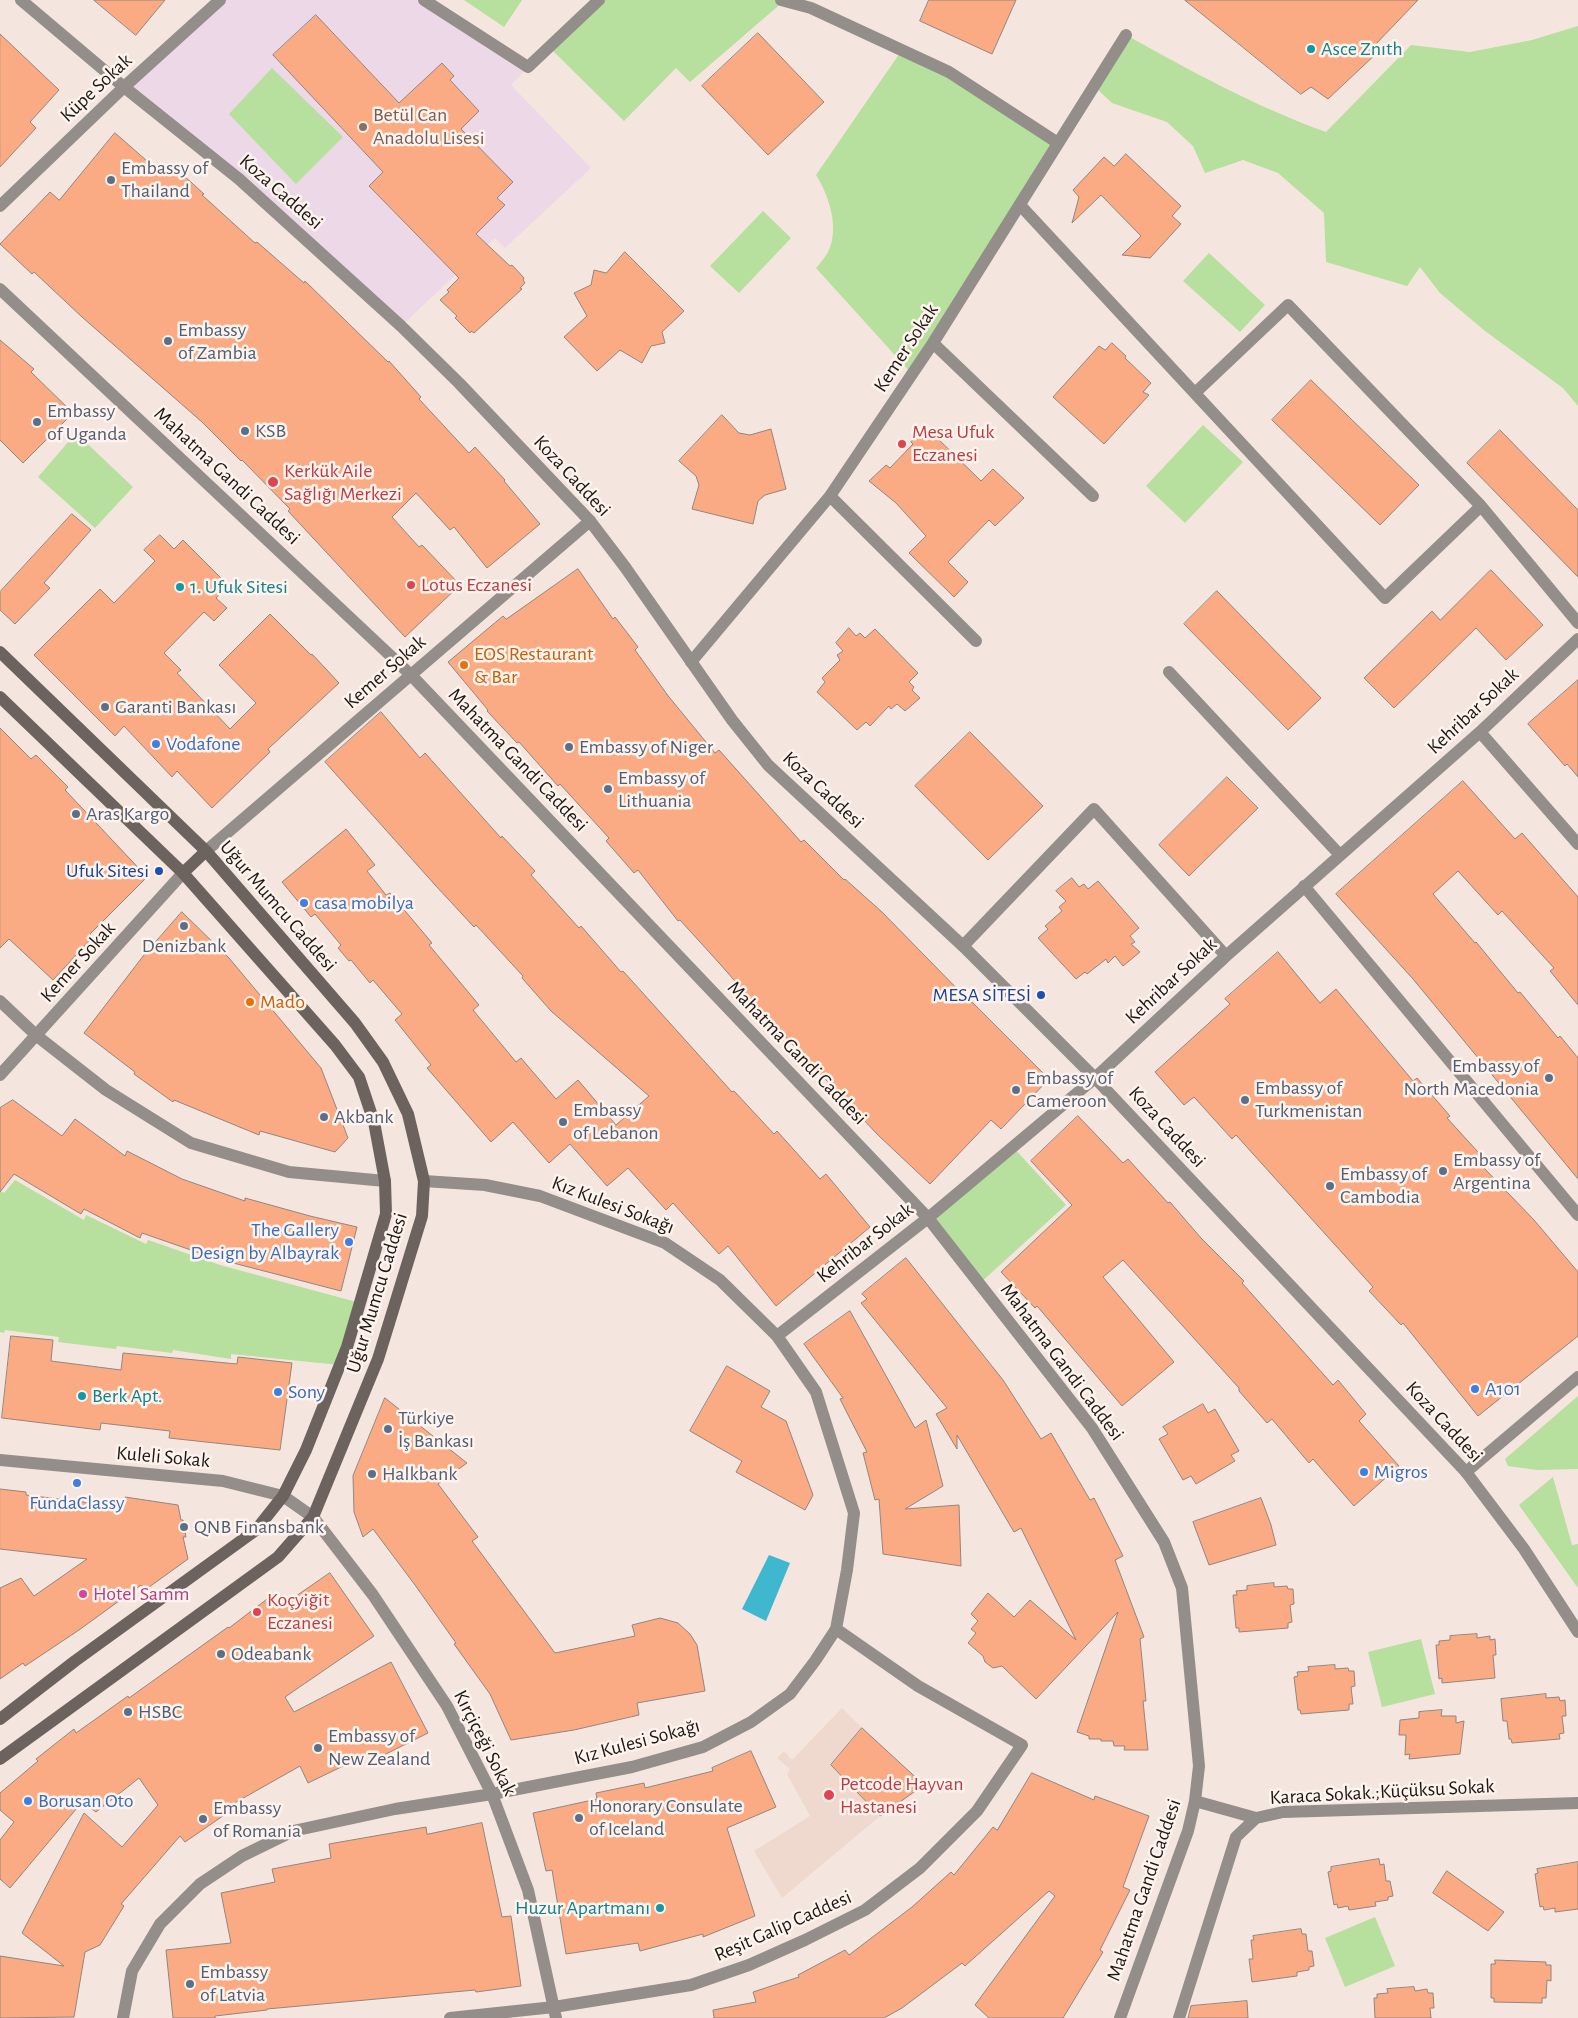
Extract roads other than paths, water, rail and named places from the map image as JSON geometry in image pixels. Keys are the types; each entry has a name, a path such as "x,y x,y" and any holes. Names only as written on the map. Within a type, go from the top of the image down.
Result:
{"main road":[{"name":"Uğur Mumcu Caddesi","path":"0,652 206,851 355,1023 383,1062 408,1114 424,1181 422,1216 378,1359 313,1517 278,1557 0,1759"},
{"name":"Uğur Mumcu Caddesi","path":"0,696 183,873 335,1045 359,1077 374,1122 385,1181 386,1214 347,1347 306,1450 283,1496 256,1530 75,1661 0,1719"},
{"path":"183,873 206,851"}],"street":[{"name":"Koza Caddesi","path":"21,0 124,87 239,179 401,326 459,383 590,521 625,567 732,720 768,764 963,946 1095,1078 1466,1472 1524,1549 1578,1632"},
{"name":"Küpe Sokak","path":"0,206 124,87 220,0"},
{"path":"424,0 528,67 599,0"},
{"path":"781,0 811,8 949,72 1058,143"},
{"name":"Kemer Sokak","path":"691,662 830,496 933,343 1126,36"},
{"path":"1020,205 1385,598 1481,506"},
{"name":"Mahatma Gandi Caddesi","path":"0,289 411,675 928,1218 1092,1428 1164,1542 1182,1588 1199,1766 1195,1801 1188,1831 1120,2018"},
{"path":"1195,393 1288,305 1481,506 1578,623"},
{"path":"933,343 1093,496"},
{"path":"830,496 976,641"},
{"name":"Kemer Sokak","path":"206,851 590,521"},
{"name":"Kehribar Sokak","path":"777,1336 928,1218 1095,1078 1226,956 1480,732 1578,639"},
{"path":"1170,672 1340,855"},
{"path":"1480,732 1578,844"},
{"path":"963,946 1094,809 1226,956"},
{"name":"Kemer Sokak","path":"0,1075 183,873"},
{"path":"1304,886 1578,1215"},
{"path":"0,1002 37,1036 106,1090 192,1143 289,1172 385,1181"},
{"name":"Kız Kulesi Sokağı","path":"123,2018 122,2011 132,1971 160,1924 200,1884 242,1856 293,1831 395,1809 492,1794 632,1767 703,1746 751,1722 790,1694 836,1629 847,1570 854,1513 816,1392 777,1336 720,1280 665,1242 540,1196 485,1185 424,1181"},
{"path":"1466,1472 1578,1377"},
{"name":"Kuleli Sokak","path":"0,1460 223,1481 283,1496 313,1517"},
{"name":"Kırçiçeği Sokak","path":"313,1517 374,1595 447,1706 492,1794 528,1890 555,2012"},
{"name":"Reşit Galip Caddesi","path":"450,2018 555,2012 691,1985 749,1965 865,1910 920,1868 977,1811 1022,1745 918,1686 836,1629"},
{"path":"1195,1801 1256,1818"},
{"name":"Karaca Sokak.;Küçüksu Sokak","path":"1179,2018 1236,1837 1256,1818 1283,1812 1578,1803"}],"water":[{"path":"769,1555 790,1563 766,1621 742,1609"}],"place":[{"name":"Asce Znıth","path":"1311,49"},
{"name":"Betül Can Anadolu Lisesi","path":"363,127"},
{"name":"Embassy of Thailand","path":"111,180"},
{"name":"Embassy of Zambia","path":"168,341"},
{"name":"Embassy of Uganda","path":"37,422"},
{"name":"KSB","path":"245,431"},
{"name":"Mesa Ufuk Eczanesi","path":"902,444"},
{"name":"Kerkük Aile Sağlığı Merkezi","path":"273,482"},
{"name":"Lotus Eczanesi","path":"411,585"},
{"name":"1. Ufuk Sitesi","path":"180,587"},
{"name":"EOS Restaurant & Bar","path":"464,665"},
{"name":"Garanti Bankası","path":"105,707"},
{"name":"Vodafone","path":"156,744"},
{"name":"Embassy of Niger","path":"569,747"},
{"name":"Embassy of Lithuania","path":"608,789"},
{"name":"Aras Kargo","path":"76,814"},
{"name":"Ufuk Sitesi","path":"159,871"},
{"name":"casa mobilya","path":"304,903"},
{"name":"Denizbank","path":"184,926"},
{"name":"MESA SİTESİ","path":"1041,995"},
{"name":"Mado","path":"250,1002"},
{"name":"Embassy of North Macedonia","path":"1549,1078"},
{"name":"Embassy of Cameroon","path":"1016,1090"},
{"name":"Embassy of Turkmenistan","path":"1245,1100"},
{"name":"Akbank","path":"324,1117"},
{"name":"Embassy of Lebanon","path":"563,1122"},
{"name":"Embassy of Argentina","path":"1443,1171"},
{"name":"Embassy of Cambodia","path":"1330,1186"},
{"name":"The Gallery Design by Albayrak","path":"349,1242"},
{"name":"A101","path":"1475,1389"},
{"name":"Sony","path":"278,1392"},
{"name":"Berk Apt.","path":"82,1396"},
{"name":"Türkiye İş Bankası","path":"388,1429"},
{"name":"Migros","path":"1364,1472"},
{"name":"Halkbank","path":"372,1474"},
{"name":"FundaClassy","path":"77,1483"},
{"name":"QNB Finansbank","path":"184,1527"},
{"name":"Hotel Samm","path":"83,1594"},
{"name":"Koçyiğit Eczanesi","path":"257,1612"},
{"name":"Odeabank","path":"221,1654"},
{"name":"HSBC","path":"128,1712"},
{"name":"Embassy of New Zealand","path":"318,1748"},
{"name":"Petcode Hayvan Hastanesi","path":"829,1795"},
{"name":"Borusan Oto","path":"28,1801"},
{"name":"Honorary Consulate of Iceland","path":"579,1818"},
{"name":"Embassy of Romania","path":"203,1819"},
{"name":"Huzur Apartmanı","path":"660,1908"},
{"name":"Embassy of Latvia","path":"190,1984"}]}
